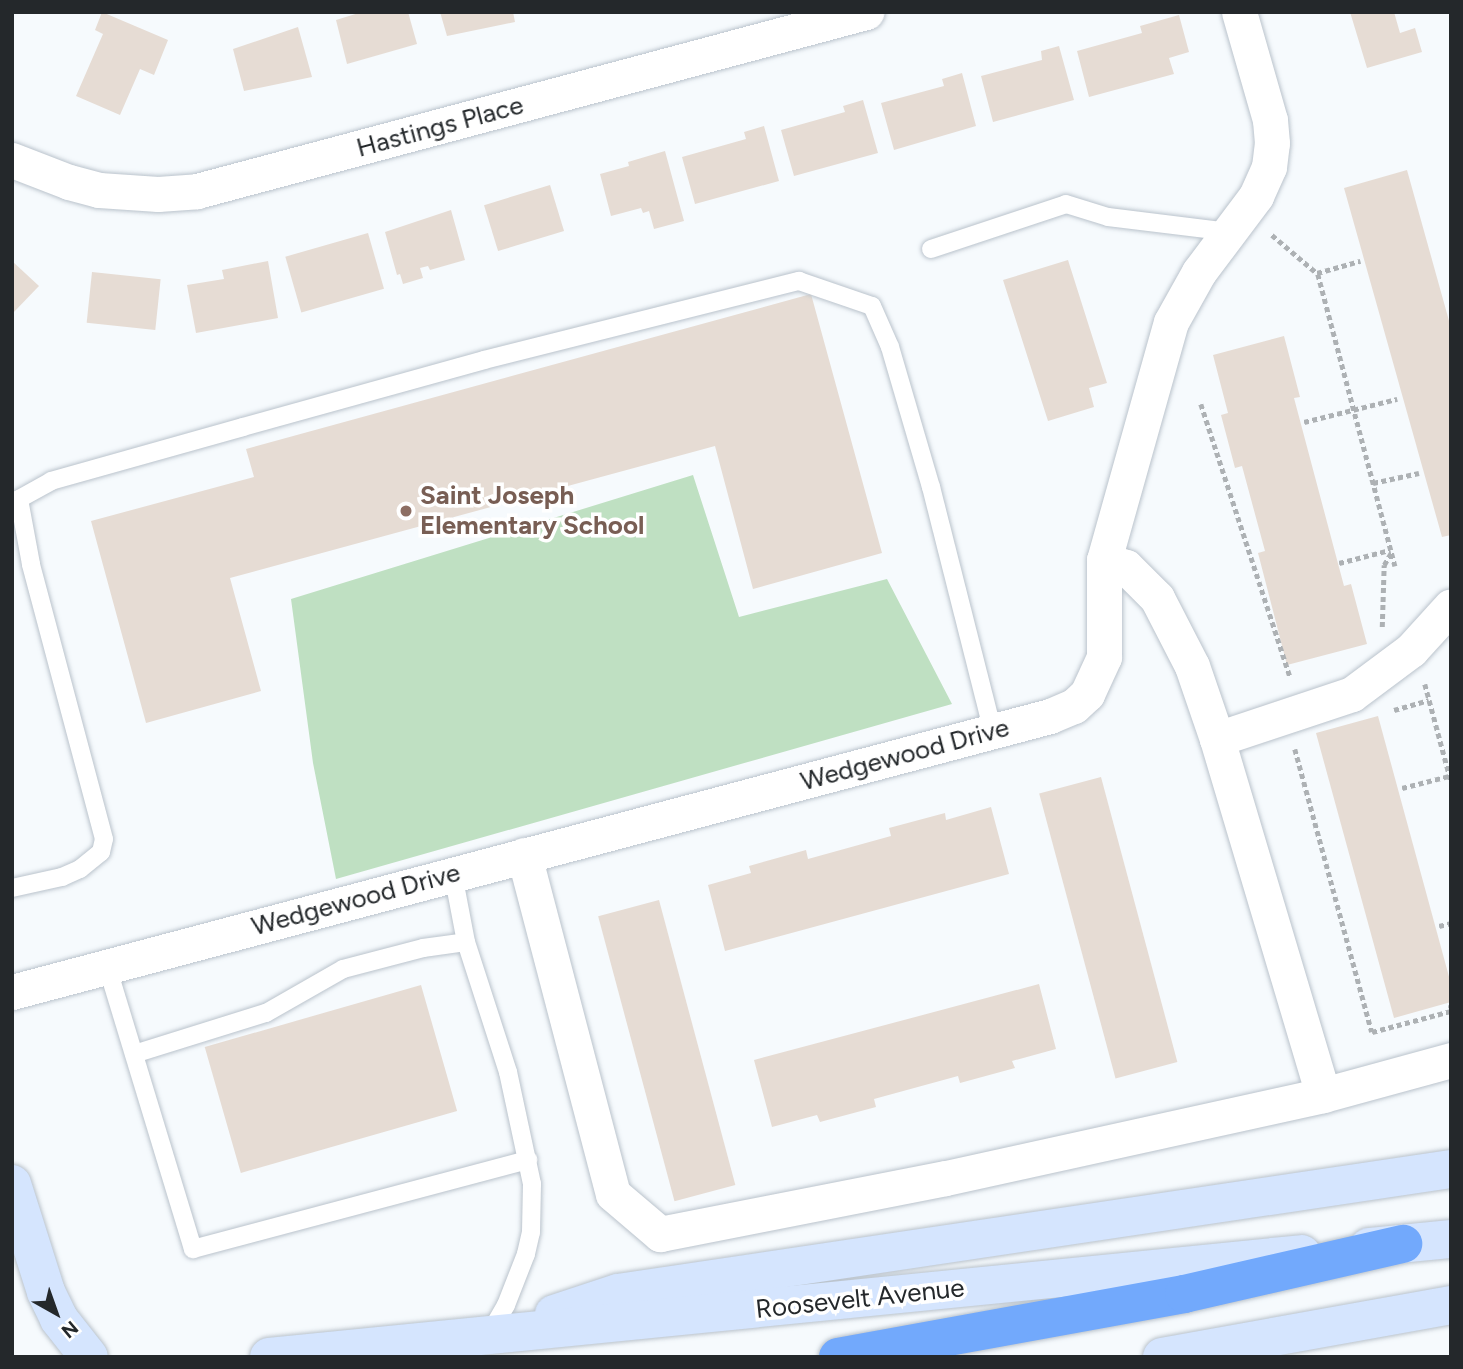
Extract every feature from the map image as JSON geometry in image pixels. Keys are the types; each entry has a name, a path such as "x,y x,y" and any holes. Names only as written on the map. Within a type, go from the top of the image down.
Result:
{"highway":[{"path":"838,1357 1184,1294 1403,1244"}],"main road":[{"path":"488,1335 618,1293 1451,1169"},
{"path":"12,1184 47,1292 60,1319 89,1357"},
{"name":"Roosevelt Avenue","path":"269,1357 1451,1239"},
{"path":"1162,1357 1451,1305"}],"street":[{"name":"Hastings Place","path":"12,160 69,182 99,190 158,194 197,191 866,12"},
{"name":"Wedgewood Drive","path":"12,992 993,732 1050,716 1074,706 1087,694 1104,657 1104,560 1171,322 1185,292 1256,196 1269,167 1272,143 1270,120 1239,12"},
{"path":"1104,560 1126,567 1157,598 1192,666 1217,739 1323,1095"},
{"path":"1217,739 1352,694 1394,645 1451,606"},
{"path":"524,855 613,1194 660,1234 933,1180 1323,1095 1451,1060"}],"lane":[{"path":"931,249 1066,204 1108,217 1238,222"},
{"path":"12,888 62,877 80,869 101,852 104,839 31,564 19,499 51,481 484,360 799,281 872,306 890,347 931,487 993,732"},
{"path":"453,874 466,942 508,1072 528,1160 533,1205 531,1232 511,1293 488,1335"},
{"path":"134,1054 266,1013 343,970 423,948 466,942"},
{"path":"107,966 193,1249 528,1160"}],"path":[{"path":"1238,222 1317,273 1395,566"},
{"path":"1317,273 1360,261"},
{"path":"1304,422 1397,398"},
{"path":"1201,404 1288,677 1301,674"},
{"path":"1373,483 1419,473"},
{"path":"1339,563 1391,552"},
{"path":"1391,552 1384,565 1394,645 1423,677 1449,764 1450,778 1402,788"},
{"path":"1392,711 1429,700"},
{"path":"1292,738 1372,1032 1451,1008"},
{"path":"1439,926 1451,923"}],"green space":[{"path":"693,475 739,617 887,579 952,704 336,879 313,763 291,599"}],"building":[{"path":"102,12 168,40 154,75 140,69 120,115 76,96 103,34 95,30"},
{"path":"362,12 408,12 417,44 347,64 336,20"},
{"path":"440,12 513,12 515,22 447,36"},
{"path":"1350,12 1394,12 1400,33 1415,28 1422,52 1367,68"},
{"path":"1179,15 1189,52 1169,58 1174,74 1089,97 1077,51 1142,33 1140,26"},
{"path":"298,27 312,77 244,91 233,49"},
{"path":"1059,46 1074,100 993,122 981,76 1042,60 1041,51"},
{"path":"962,73 976,126 894,150 881,103 944,86 942,79"},
{"path":"863,100 878,153 794,176 781,130 845,112 843,106"},
{"path":"764,126 779,181 695,204 682,157 746,139 744,132"},
{"path":"665,151 684,221 654,229 649,211 643,213 641,208 611,216 600,174 629,166 628,162"},
{"path":"1407,170 1451,328 1451,535 1442,537 1344,188"},
{"path":"550,185 564,231 498,251 484,205"},
{"path":"451,210 465,260 430,270 428,266 420,268 423,278 403,284 400,274 397,275 385,232"},
{"path":"368,233 384,289 301,312 285,257"},
{"path":"1068,260 1107,383 1089,388 1094,407 1048,421 1003,280"},
{"path":"12,261 39,286 12,314"},
{"path":"268,261 278,318 196,333 187,285 224,279 222,270"},
{"path":"92,272 161,279 155,330 87,323"},
{"path":"811,294 882,553 753,589 715,446 230,578 261,691 146,723 91,521 254,477 246,449"},
{"path":"1284,336 1300,397 1294,398 1344,586 1351,584 1367,644 1287,665 1258,553 1265,551 1242,466 1235,468 1221,415 1228,413 1213,355"},
{"path":"1378,716 1451,984 1451,1002 1394,1018 1316,733"},
{"path":"1101,777 1177,1062 1116,1079 1039,794"},
{"path":"991,807 1009,874 725,951 708,885 751,873 749,866 806,850 808,859 891,836 889,828 945,813 946,820"},
{"path":"659,900 735,1185 674,1201 598,916"},
{"path":"1039,984 1056,1049 1012,1061 1015,1068 960,1083 958,1076 874,1099 876,1107 820,1122 817,1115 772,1127 754,1060"},
{"path":"421,985 457,1111 241,1173 205,1047"}],"place":[{"name":"Saint Joseph Elementary School","path":"406,511"}]}
